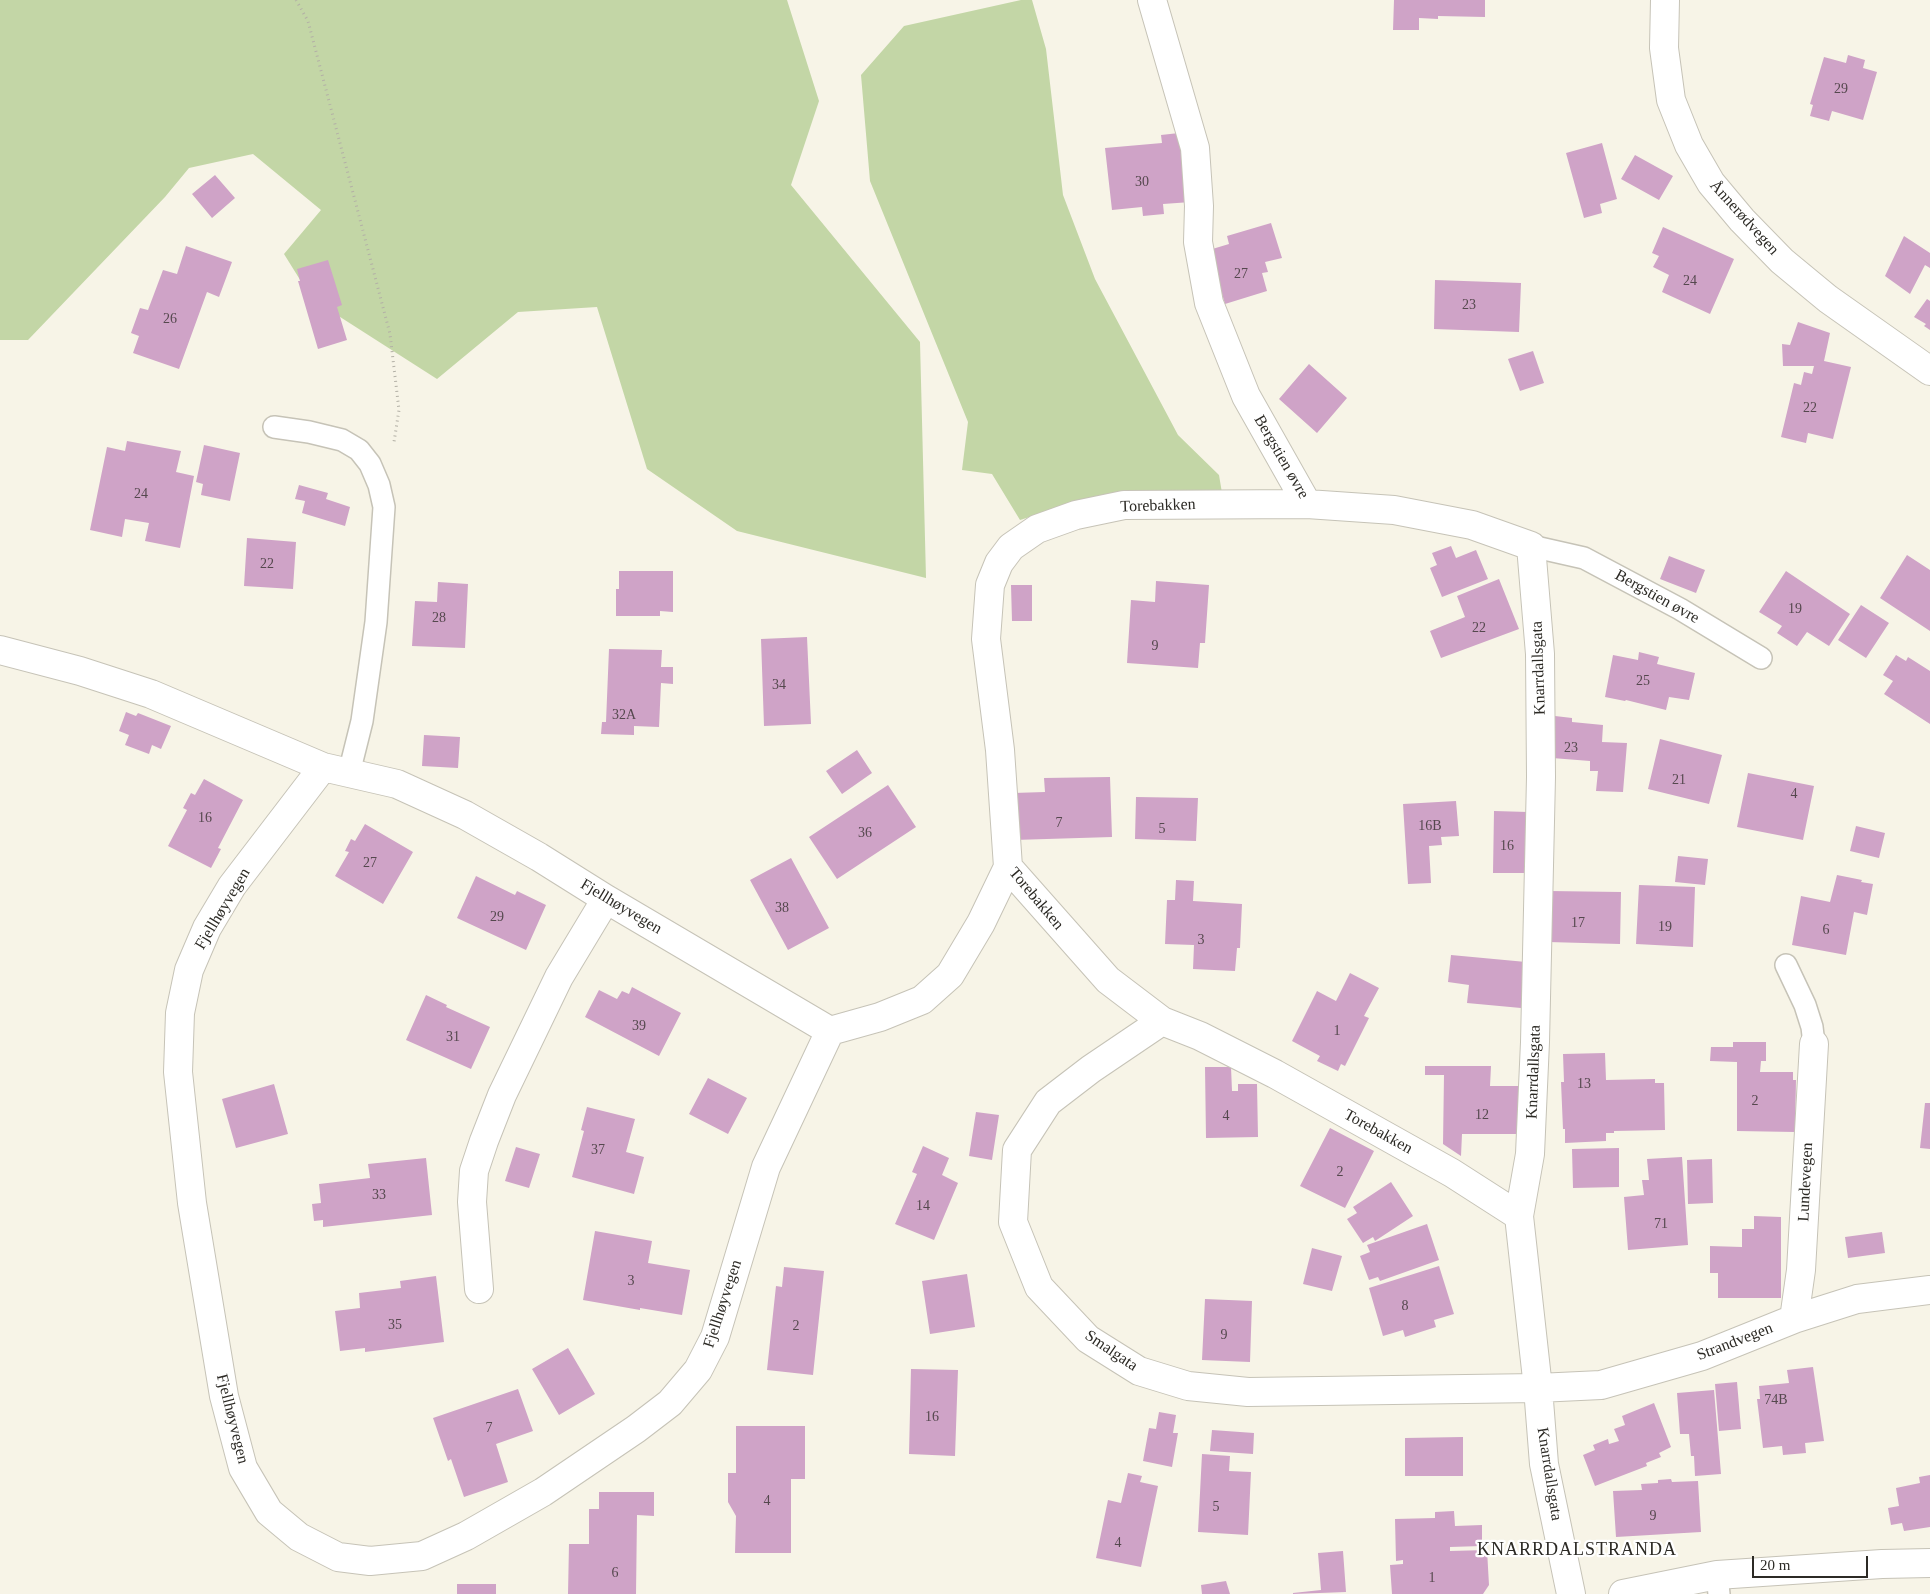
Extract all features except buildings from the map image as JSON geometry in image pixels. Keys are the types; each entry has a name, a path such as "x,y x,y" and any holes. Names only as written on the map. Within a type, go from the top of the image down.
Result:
{"street":[{"name":"Bergstien øvre","path":"1152,0 1195,148 1199,206 1198,242 1209,303 1246,396 1307,504 1394,510 1472,525 1531,546"},
{"name":"Ånnerødvegen","path":"1665,0 1664,48 1671,100 1689,145 1711,183 1742,220 1782,261 1828,299 1930,371"},
{"name":"Torebakken","path":"1307,504 1124,505 1076,515 1037,529 1011,547 999,563 990,585 986,639 1000,750 1008,867 1108,980 1162,1021 1200,1036 1275,1074 1452,1173 1519,1216"},
{"name":"Knarrdallsgata","path":"1531,546 1540,654 1541,777 1535,1042 1530,1154 1519,1216 1538,1388 1544,1464 1571,1594"},
{"name":"Fjellhøyvegen","path":"0,650 80,671 151,694 323,767 397,784 465,815 539,857 606,900 830,1031 766,1167 716,1337 698,1370 670,1403 636,1429 543,1492 466,1536 422,1556 370,1561 338,1557 299,1537 269,1512 244,1468 222,1387 192,1202 178,1072 180,1013 189,970 207,928 232,886 323,767"},
{"path":"830,1031 880,1017 922,1000 950,975 981,923 1008,867"},
{"path":"479,1290 472,1202 474,1171 502,1095 559,977 606,900"},
{"name":"Smalgata","path":"1162,1021 1091,1069 1048,1102 1017,1150 1013,1222 1039,1287 1088,1339 1138,1372 1188,1386 1248,1392 1538,1388"},
{"name":"Lundevegen","path":"1794,1319 1801,1270 1814,1044"},
{"name":"Strandvegen","path":"1538,1388 1601,1385 1702,1356 1794,1319 1857,1299 1930,1290"},
{"path":"1623,1594 1718,1585 1862,1565 1930,1563"}],"lane":[{"path":"274,427 309,432 342,440 359,450 370,464 384,507 376,622 362,721 349,772"},
{"name":"Bergstien øvre","path":"1531,546 1584,558 1680,609 1761,658"},
{"path":"1786,964 1805,1006 1812,1027 1814,1044"}],"path":[{"path":"296,0 308,21 390,334 399,410 393,449"}],"green space":[{"path":"0,0 787,0 819,101 791,185 920,342 926,578 737,531 647,469 597,307 518,312 437,379 312,299 284,254 321,210 253,154 189,168 165,197 28,340 0,340"},
{"path":"1021,0 1032,0 1046,49 1063,195 1095,279 1178,435 1219,475 1222,493 1074,503 1020,520 992,474 962,470 968,422 870,181 861,75 904,26"}],"district":[{"name":"KNARRDALSTRANDA","path":"1577,1550"}]}
